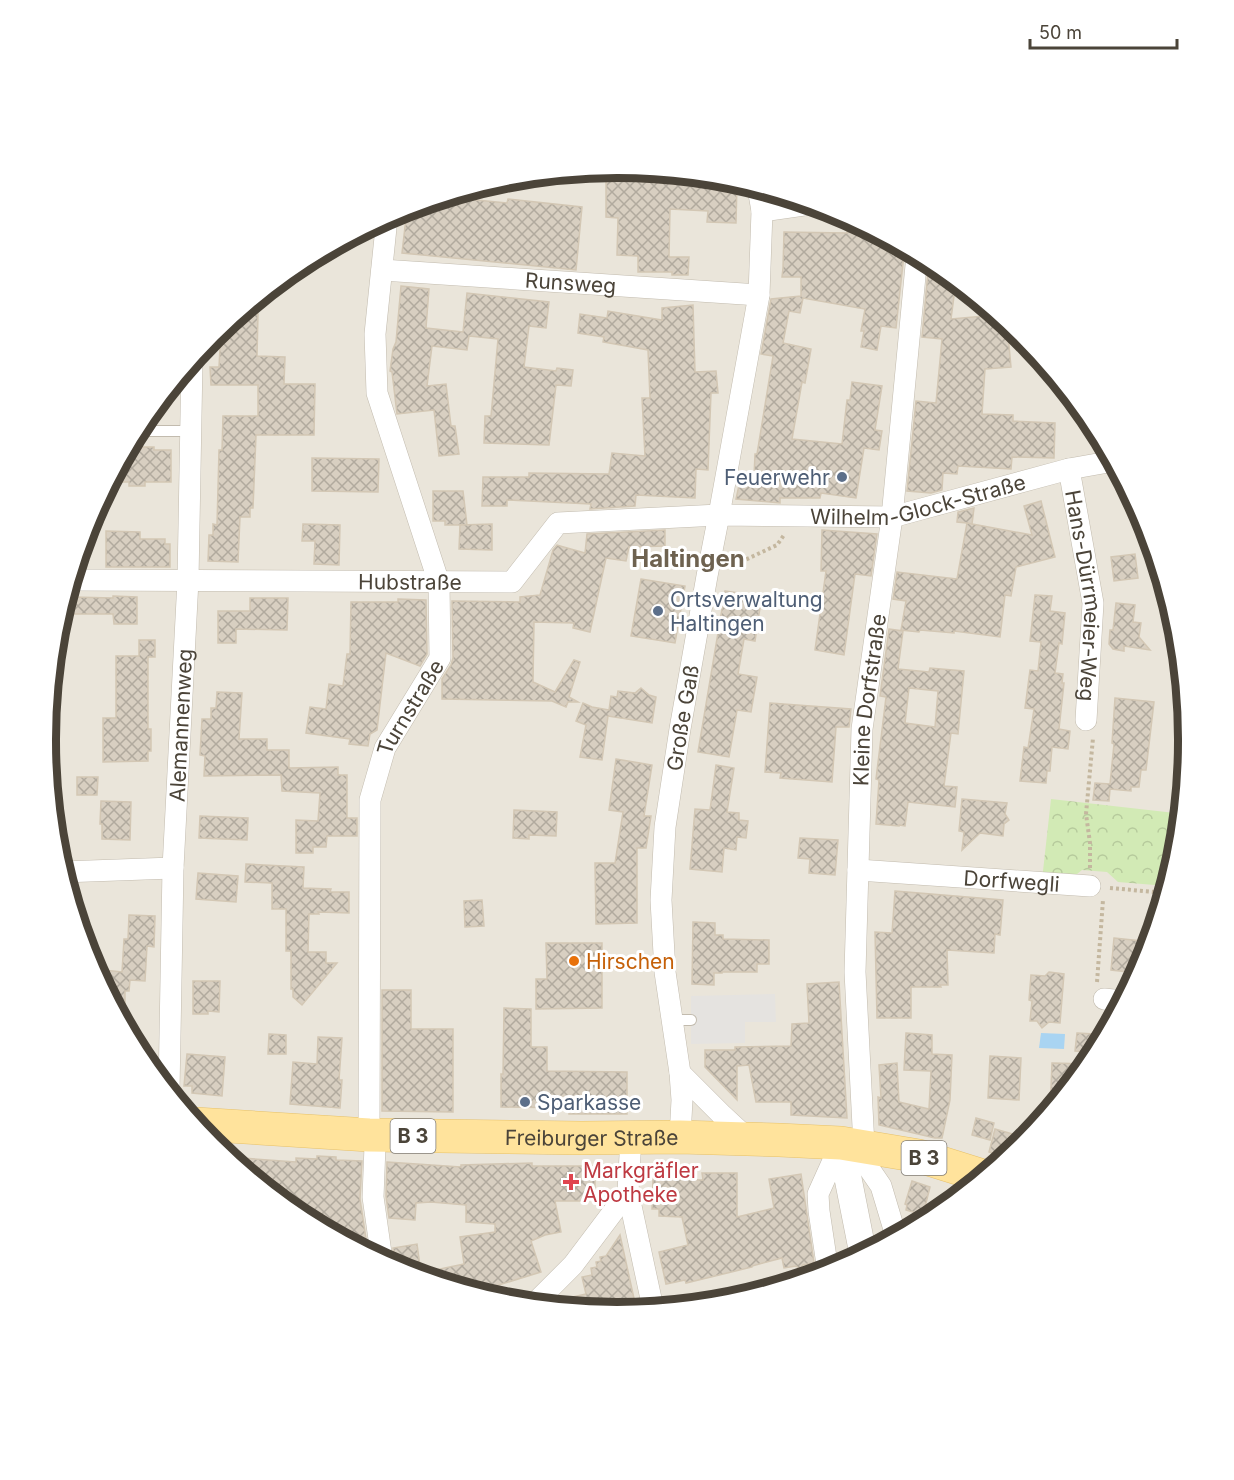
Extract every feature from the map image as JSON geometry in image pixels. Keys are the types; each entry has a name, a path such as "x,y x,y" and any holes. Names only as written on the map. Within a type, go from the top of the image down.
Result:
{"main road":[{"name":"Freiburger Straße","path":"209,1125 369,1135 680,1137 852,1145 919,1156 974,1173"}],"street":[{"name":"Große Gaß","path":"680,1137 682,1020 665,972 661,900 665,826 707,576 775,206"},
{"name":"Turnstraße","path":"380,1249 373,1197 375,1146 369,1135 370,800 385,748 440,658 439,583 377,393 375,334 386,228"},
{"name":"Kleine Dorfstraße","path":"852,1145 860,1084 855,972 862,729 892,517 915,264"},
{"name":"Runsweg","path":"382,270 759,295"},
{"name":"Alemannenweg","path":"169,1078 173,868 188,580 192,374"},
{"name":"Wilhelm-Glock-Straße","path":"719,515 892,517 1069,469 1105,463"},
{"name":"Hans-Dürrmeier-Weg","path":"1069,469 1093,603 1086,720"},
{"name":"Hubstraße","path":"79,580 512,582 558,523 719,515"},
{"path":"72,872 173,868"},
{"name":"Dorfwegli","path":"858,870 1097,886"},
{"path":"680,1073 748,1139"},
{"path":"631,1137 628,1192 651,1300"},
{"path":"852,1145 881,1186 894,1228"},
{"path":"852,1145 861,1246"},
{"path":"827,1261 818,1194 852,1145"},
{"path":"541,1297 573,1265 628,1192"}],"lane":[{"path":"148,431 190,431"}],"path":[{"path":"707,576 777,544 793,523 804,516"},
{"path":"1086,720 1093,729 1086,814 1097,886 1095,999 1114,1000"},
{"path":"1097,886 1157,892"}],"shaded area":[{"path":"617,178 690,183 727,189 797,208 865,236 898,254 929,273 987,318 1014,343 1062,398 1084,428 1121,492 1149,560 1159,595 1168,630 1177,703 1177,777 1174,813 1168,850 1149,920 1121,988 1103,1021 1084,1052 1039,1110 1014,1137 959,1185 929,1207 865,1244 797,1272 762,1282 727,1291 654,1300 617,1302 544,1297 507,1291 437,1272 369,1244 336,1226 305,1207 247,1162 220,1137 172,1082 150,1052 113,988 85,920 75,885 66,850 57,777 57,703 60,667 66,630 85,560 113,492 131,459 150,428 195,370 220,343 275,295 305,273 369,236 437,208 472,198 507,189 580,180"},
{"path":"775,994 776,1022 745,1022 745,1043 691,1044 691,996"}],"green space":[{"path":"1051,799 1174,813 1159,885 1118,882 1107,872 1082,870 1067,882 1042,880"}],"water":[{"path":"1041,1033 1065,1034 1064,1049 1039,1048"}],"building":[{"path":"606,180 690,183 737,192 736,223 707,222 708,211 670,209 669,257 689,257 688,275 672,275 672,272 638,272 638,256 617,255 618,218 606,217"},
{"path":"476,197 476,200 507,203 508,199 582,207 576,270 402,253 406,220"},
{"path":"847,228 904,257 896,328 881,326 877,350 861,347 865,309 803,298 800,313 789,311 783,343 811,349 805,383 802,382 792,439 842,444 847,400 850,400 852,382 882,386 875,430 882,431 879,450 864,448 856,498 821,493 820,498 780,498 780,503 736,499 741,476 754,477 755,454 757,454 773,356 761,354 771,299 801,296 801,277 782,277 784,232 847,233"},
{"path":"928,272 955,292 951,319 985,316 1008,338 1011,367 985,369 982,414 1013,415 1013,421 1055,423 1054,458 1012,457 1011,469 958,466 957,474 943,473 942,490 931,493 907,491 916,401 936,403 942,339 922,337"},
{"path":"401,286 429,289 426,328 463,332 467,293 549,302 546,328 529,326 524,367 556,371 557,368 573,370 571,386 556,385 549,445 484,443 485,416 491,416 498,339 469,336 467,350 432,346 427,386 446,384 451,426 455,426 459,454 439,456 434,410 397,414 392,372 390,371 396,342"},
{"path":"693,305 695,372 716,371 718,393 711,393 708,470 696,469 695,498 636,495 635,506 590,509 591,504 507,500 507,506 482,506 483,477 529,477 529,473 609,474 612,453 645,456 642,398 650,398 648,350 603,342 604,337 578,333 580,314 607,318 608,311 662,320 662,308"},
{"path":"252,314 258,314 257,356 285,357 284,384 315,384 314,435 256,435 253,508 250,508 250,517 240,517 238,562 208,561 209,535 213,535 213,524 217,525 219,450 222,450 223,416 258,416 258,385 211,385 210,367 219,367 220,343"},
{"path":"138,447 171,450 171,482 145,482 145,486 129,486 129,482 118,482"},
{"path":"312,458 379,459 378,492 312,491"},
{"path":"433,491 463,491 467,525 445,525 445,521 433,521"},
{"path":"1041,501 1055,557 1016,567 1011,596 1005,595 1000,637 954,631 954,633 901,630 906,601 893,599 897,572 957,579 967,523 957,522 958,512 974,508 972,524 1032,535 1024,506"},
{"path":"303,524 340,525 339,565 314,564 315,541 302,541"},
{"path":"492,524 492,550 459,549 460,525"},
{"path":"665,530 665,546 629,547 626,561 606,558 590,632 573,628 574,623 534,622 533,682 555,692 574,660 580,662 569,697 578,702 568,702 566,707 552,701 442,699 442,679 453,658 452,601 520,602 520,597 540,595 553,550 557,545 585,553 587,534"},
{"path":"822,530 877,534 871,576 855,574 844,655 815,650 826,571 821,571"},
{"path":"106,531 140,532 140,539 165,539 165,544 170,544 170,567 106,567"},
{"path":"1135,554 1138,578 1114,581 1111,557"},
{"name":"Ortsverwaltung Haltingen","path":"641,579 685,586 675,643 631,636"},
{"path":"725,591 759,596 758,601 761,601 755,641 744,639 738,674 757,677 751,712 737,710 729,757 698,752"},
{"path":"1035,595 1052,596 1050,611 1065,613 1062,644 1059,643 1055,673 1063,674 1059,729 1070,731 1068,749 1052,747 1050,771 1047,771 1046,783 1020,781 1024,747 1028,748 1034,709 1025,708 1030,670 1038,671 1041,642 1030,641"},
{"path":"113,596 137,597 137,624 114,624 113,614 72,614 74,597 113,598"},
{"path":"250,598 288,598 287,630 236,629 236,643 218,643 218,611 250,611"},
{"path":"398,599 426,600 427,654 420,666 386,653 377,730 370,734 368,746 349,744 350,739 306,733 310,707 326,709 329,684 343,686 347,654 350,654 351,602 398,602"},
{"path":"1116,603 1135,605 1133,622 1141,623 1139,637 1150,650 1124,646 1124,651 1113,649 1109,644"},
{"path":"889,629 903,631 898,669 929,672 930,668 964,671 958,734 951,733 944,786 957,787 955,807 908,802 905,826 876,824 879,780 876,779 886,697 880,696","holes":["909,688 938,691 935,727 905,723"]},
{"path":"139,640 155,640 155,657 148,657 148,729 151,729 151,751 148,751 148,761 103,762 103,718 116,718 116,656 139,656"},
{"path":"641,688 649,695 656,697 652,723 608,716 602,760 580,757 586,725 576,721 583,703 609,710 611,696 617,697 618,691 635,693"},
{"path":"217,692 242,693 239,739 267,739 267,750 289,750 289,768 338,767 338,775 347,775 347,818 357,818 357,836 327,836 326,847 313,847 313,853 296,853 296,820 318,821 320,793 282,791 281,775 204,776 205,756 200,755 202,719 211,719 211,708 216,708"},
{"path":"1115,698 1154,702 1146,770 1141,770 1139,787 1131,787 1131,791 1110,789 1109,801 1093,800 1095,783 1110,784"},
{"path":"770,703 851,709 849,727 836,727 832,782 780,778 781,773 765,772"},
{"path":"616,759 652,765 644,816 651,816 646,848 637,848 637,923 596,924 595,863 615,863 623,812 609,810"},
{"path":"716,765 734,768 727,812 739,813 739,820 748,821 746,838 737,837 736,850 724,848 722,872 690,869 695,809 710,810"},
{"path":"77,777 98,777 97,795 77,795"},
{"path":"962,799 1007,803 1005,814 1009,820 1004,824 1003,836 980,833 962,850 964,832 959,831"},
{"path":"101,801 131,802 130,840 102,839"},
{"path":"514,810 557,812 556,836 529,835 529,839 513,838"},
{"path":"200,816 248,818 247,840 199,838"},
{"path":"800,838 838,840 835,875 809,873 810,859 798,858"},
{"path":"246,864 304,867 303,888 349,892 349,913 309,914 308,952 326,952 326,963 337,963 302,1005 293,997 293,989 291,989 291,951 286,951 286,909 272,909 272,883 245,882"},
{"path":"198,873 238,876 236,902 196,899"},
{"path":"895,891 1003,900 1000,935 995,934 994,953 947,950 948,985 911,987 911,1018 877,1018 875,932 892,933"},
{"path":"482,900 484,926 465,927 464,901"},
{"path":"129,915 155,916 154,947 147,946 145,981 130,980 129,991 125,991 125,1010 105,970 122,972 124,939 128,939"},
{"path":"693,922 715,923 715,935 723,935 723,939 769,940 769,964 757,964 757,972 714,973 714,985 692,984"},
{"path":"1114,938 1141,941 1128,972 1111,970"},
{"name":"Hirschen","path":"546,943 602,943 602,1008 536,1009 536,979 547,979"},
{"path":"1049,972 1064,974 1060,1023 1049,1022 1042,1028 1037,1021 1030,1021 1031,975 1045,976"},
{"path":"193,981 220,981 219,1012 208,1011 208,1014 193,1014"},
{"path":"839,982 847,1118 791,1115 791,1102 756,1102 749,1065 737,1066 737,1100 705,1067 705,1050 791,1046 792,1024 809,1023 807,984"},
{"path":"382,990 411,990 411,1029 453,1029 453,1112 382,1111"},
{"path":"504,1008 531,1009 531,1047 547,1047 547,1071 627,1072 627,1114 569,1114 569,1108 501,1107"},
{"path":"906,1033 932,1035 932,1054 952,1055 950,1100 942,1138 879,1125 878,1097 881,1098 879,1065 897,1063 899,1102 929,1109 931,1071 904,1070"},
{"path":"1077,1033 1094,1034 1084,1052 1075,1051"},
{"path":"269,1034 286,1035 286,1054 268,1054"},
{"path":"318,1037 342,1038 340,1108 290,1104 293,1062 317,1064"},
{"path":"187,1054 225,1057 222,1096 192,1093 192,1086 184,1086"},
{"path":"990,1056 1021,1058 1019,1100 988,1098"},
{"path":"1052,1063 1075,1064 1062,1082 1051,1096"},
{"path":"976,1118 994,1123 990,1140 972,1135"},
{"path":"995,1129 1016,1135 996,1154 989,1152"},
{"path":"317,1156 336,1157 336,1160 362,1161 360,1199 367,1243 305,1207 243,1158 296,1162 296,1158 317,1159"},
{"path":"387,1162 461,1167 461,1165 532,1163 532,1166 595,1166 595,1195 583,1195 583,1201 555,1201 561,1232 531,1241 541,1272 492,1287 433,1270 464,1264 460,1237 495,1232 495,1224 466,1222 466,1205 431,1202 416,1203 415,1220 389,1218 386,1196"},
{"path":"702,1173 737,1173 737,1217 774,1208 769,1179 801,1174 814,1263 803,1265 800,1269 796,1266 784,1268 782,1258 686,1283 685,1280 666,1284 659,1252 688,1245 682,1217 659,1216 659,1209 652,1209 653,1179 703,1180"},
{"path":"912,1181 930,1187 924,1210 918,1214 906,1210 907,1205 905,1204"},
{"path":"620,1235 635,1301 565,1299 586,1294 582,1277 592,1275 591,1268 597,1267 596,1262 601,1261 600,1257 606,1256"},
{"path":"417,1244 420,1266 394,1256 393,1248"}],"place":[{"name":"Feuerwehr","path":"842,477"},
{"name":"Ortsverwaltung Haltingen","path":"658,611"},
{"name":"Hirschen","path":"574,961"},
{"name":"Sparkasse","path":"525,1102"},
{"name":"Markgräfler Apotheke","path":"571,1182"}],"district":[{"name":"Haltingen","path":"688,558"}]}
